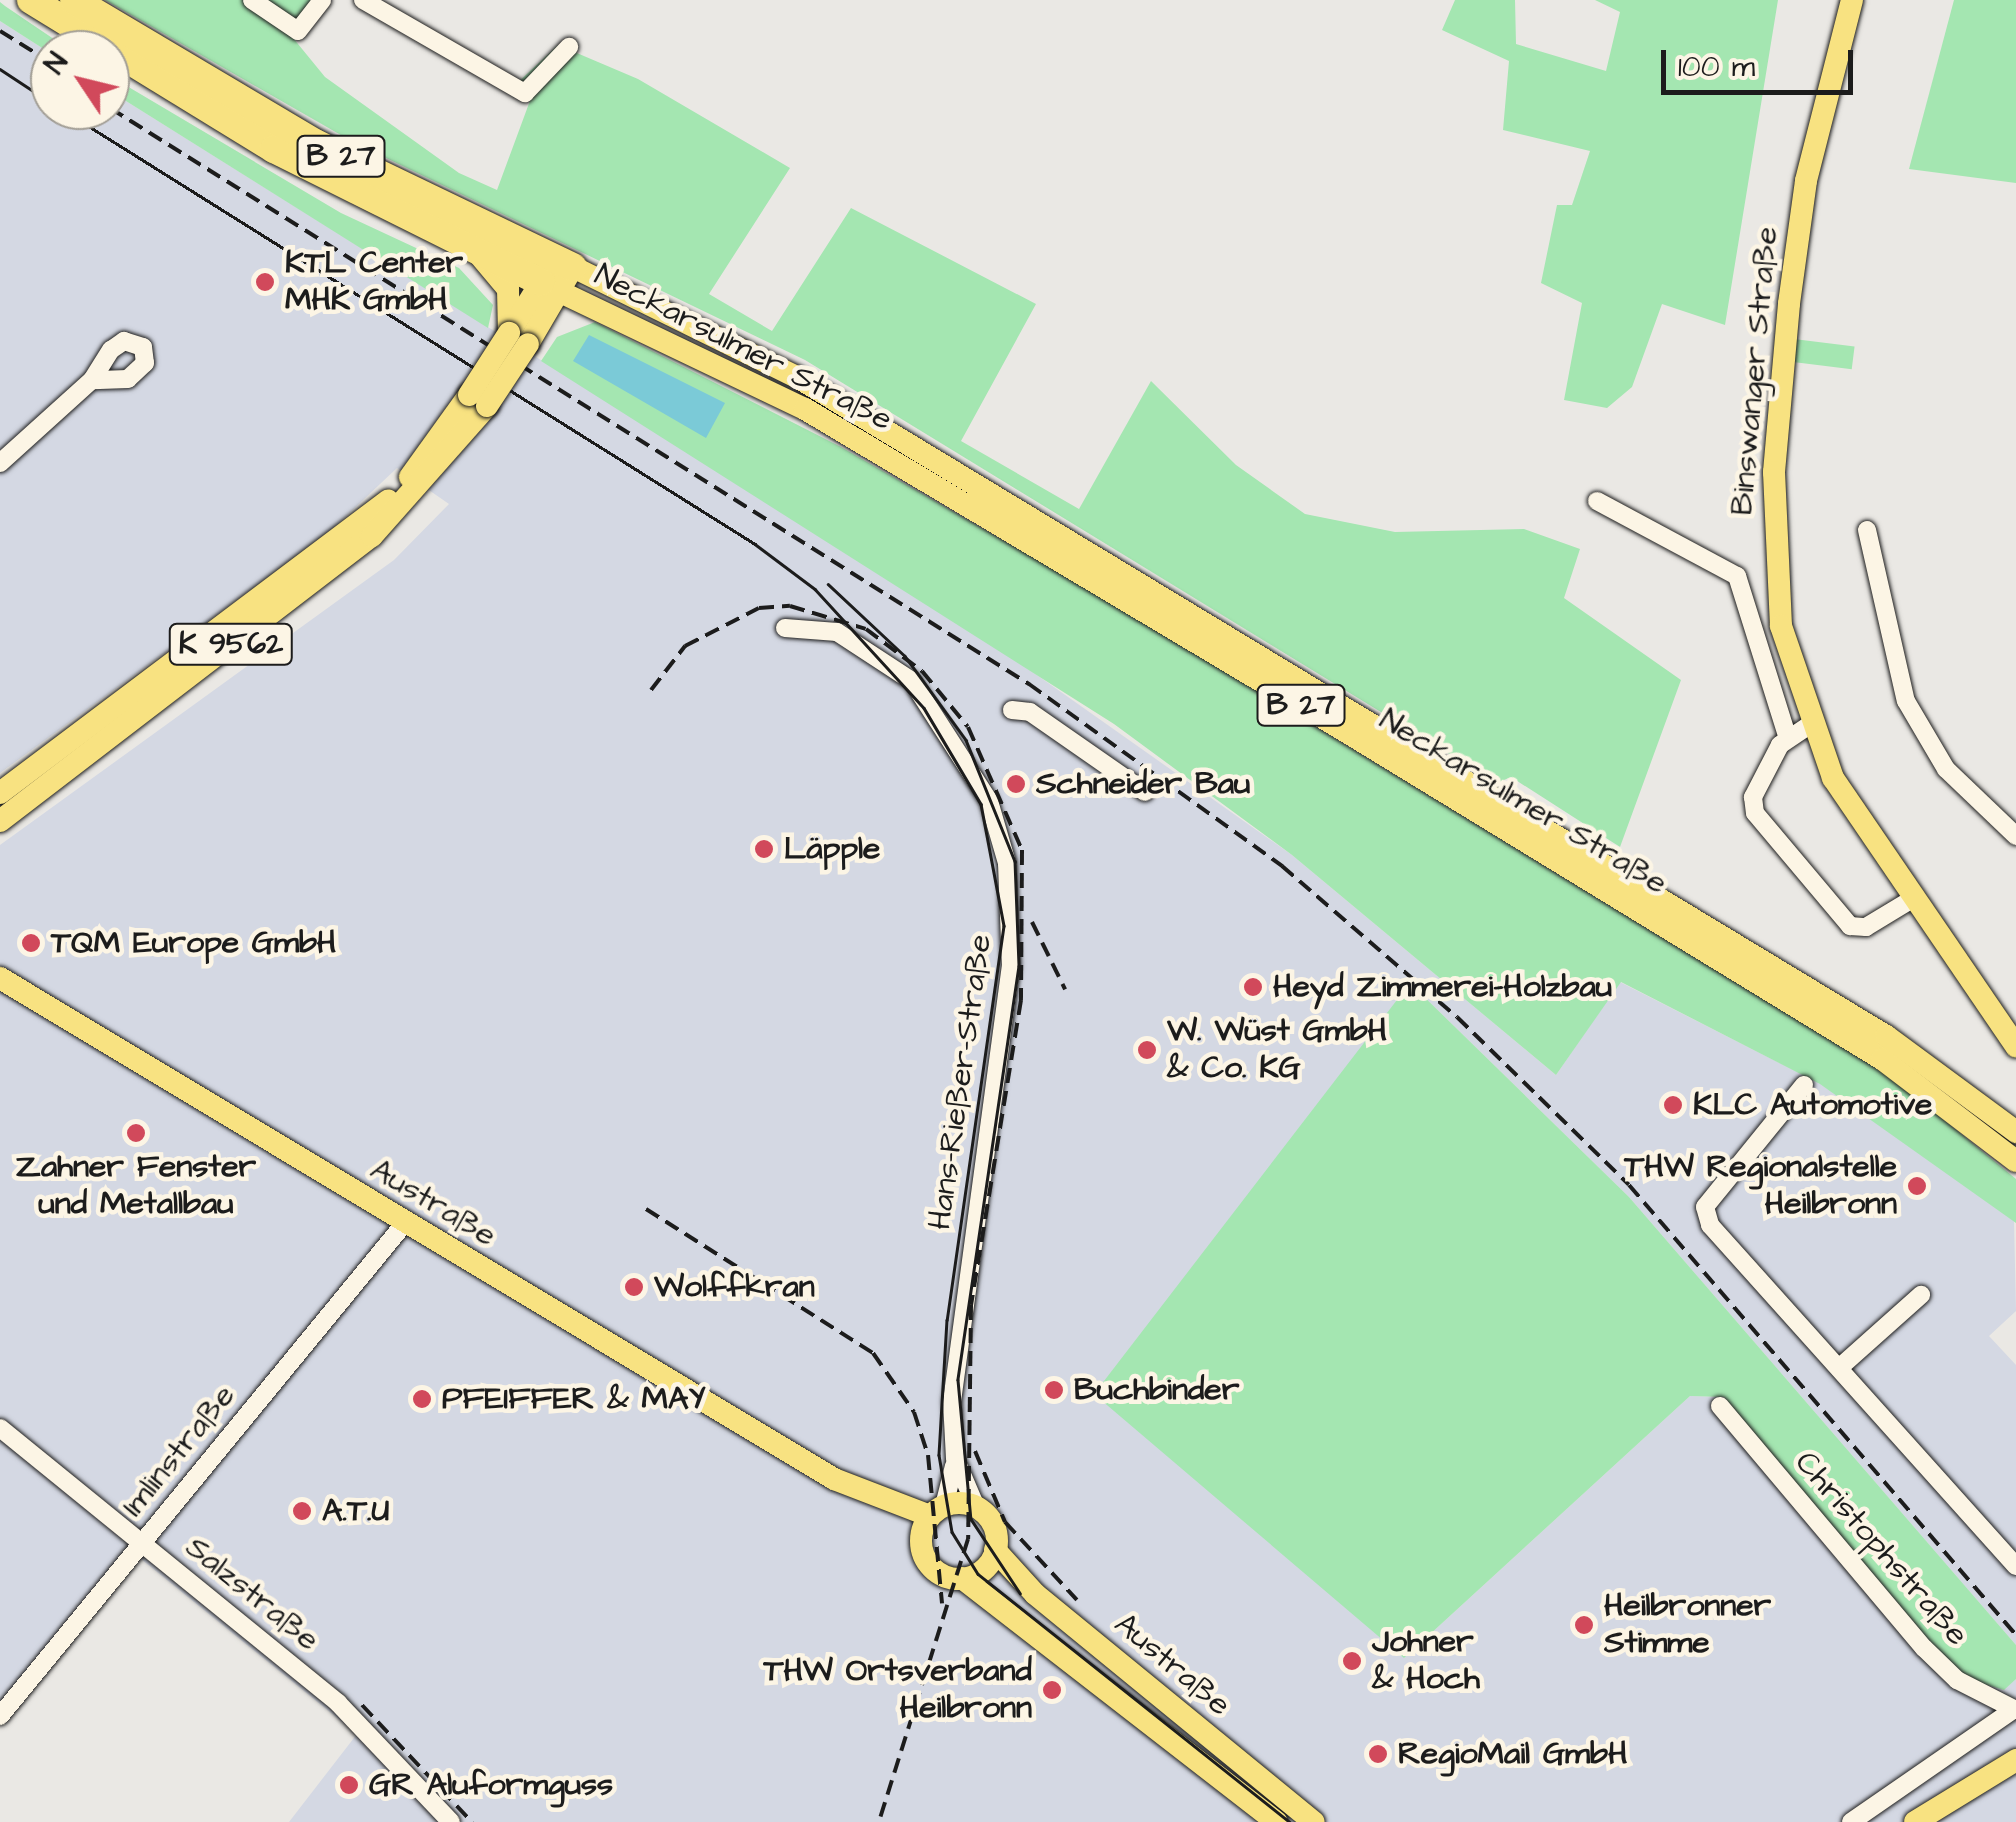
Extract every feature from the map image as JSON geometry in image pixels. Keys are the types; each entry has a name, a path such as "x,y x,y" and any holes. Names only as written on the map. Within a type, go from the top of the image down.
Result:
{"highway":[{"name":"B 27","path":"31,0 274,149 474,251 558,275"},
{"name":"B 27","path":"74,0 317,144 558,275"}],"main road":[{"name":"Binswanger Straße","path":"1852,0 1803,197 1774,472 1781,626 1798,731 1909,900 2016,1046"},
{"path":"474,251 508,289 519,339"},
{"name":"K 9562","path":"0,820 372,536 478,400 558,275"},
{"name":"Neckarsulmer Straße","path":"558,275 824,393 1886,1036 2016,1132"},
{"name":"Neckarsulmer Straße","path":"558,275 805,410 1328,721 1882,1059 2016,1161"},
{"name":"K 9562","path":"0,793 376,512 478,400"},
{"name":"Austraße","path":"0,978 834,1479 921,1540 932,1567 962,1578 1276,1822"},
{"name":"Austraße","path":"834,1479 937,1511 976,1507 992,1524 995,1550 1034,1594 1314,1822"},
{"path":"921,1540 937,1511"},
{"path":"962,1578 978,1574 995,1550"},
{"path":"1916,1822 2016,1760"},
{"path":"1944,1822 2016,1776"}],"street":[{"path":"252,0 298,32 322,0"},
{"path":"362,0 525,92 568,47"},
{"path":"0,463 92,380"},
{"name":"Binswanger Straße","path":"1597,500 1716,559 1742,584 1798,731"},
{"path":"1866,530 1884,636 1906,701 1946,768 2016,836"},
{"name":"Hans-Rießer-Straße","path":"786,628 858,642 912,681 958,744 1007,863 1011,965 958,1322 956,1462 937,1511"},
{"path":"1012,710 1030,712 1145,792"},
{"path":"1798,731 1753,797 1754,813 1850,926 1866,927 1909,900"},
{"path":"1804,1085 1705,1207 1710,1225 2015,1562"},
{"name":"Imlinstraße","path":"0,1716 404,1224"},
{"path":"1838,1368 1921,1295"},
{"name":"Christophstraße","path":"1720,1406 1924,1648 1957,1680 2015,1709"},
{"name":"Salzstraße","path":"0,1428 338,1702 451,1822"},
{"name":"Hans-Rießer-Straße","path":"956,1462 976,1507"},
{"path":"1851,1822 2015,1709"}],"shaded area":[{"path":"0,21 30,40 30,130 130,130 130,103 973,630 1292,855 1556,1075 1620,982 1821,1084 2014,1221 2016,1311 1989,1336 2016,1365 2016,1645 1629,1197 1410,983 1404,1658 1690,1396 1724,1397 2003,1690 2016,1679 2016,1822 289,1822 357,1734 130,1550 0,1706 0,845 394,560 449,504 397,468 327,534 0,773"}],"green space":[{"path":"105,0 318,0 289,33 325,77 459,173 497,190 531,98 513,87 558,45 638,79 790,168 709,294 772,331 851,208 1036,304 961,441 1079,509 1151,381 1236,465 1305,514 1395,532 1524,529 1580,549 1564,598 1681,680 1620,847 1511,777 1497,783 805,360 353,142"},
{"path":"1455,0 1515,0 1516,44 1606,71 1620,12 1595,0 1778,0 1725,325 1662,304 1632,387 1607,408 1564,400 1582,303 1541,283 1557,205 1572,205 1590,151 1503,130 1509,61 1442,30"},
{"path":"1954,0 2016,0 2016,183 1909,169"},
{"path":"0,2 41,30 30,30 30,40 0,21"},
{"path":"130,88 341,213 459,268 493,305 488,328 130,104"},
{"path":"595,322 841,447 1124,610 1894,1079 2016,1179 2016,1223 1820,1084 1621,982 1556,1075 1292,855 1114,724 541,361 557,337"},
{"path":"1794,339 1855,346 1852,369 1791,362"},
{"path":"1410,983 1629,1197 2016,1645 2016,1679 2004,1690 1960,1677 1724,1397 1690,1396 1404,1658 1094,1394"}],"water":[{"path":"589,335 725,403 706,438 573,361"}],"tram line":[{"path":"0,69 30,89"},
{"path":"95,130 755,544 815,589 924,708 981,804 1004,926 947,1320 939,1455 952,1532 978,1574 1290,1822"},
{"path":"828,584 905,656 966,740 1015,861 1019,966 958,1380 971,1519 1020,1593"}],"railway":[{"path":"0,31 30,50"},
{"path":"130,121 1029,684 1282,866 1457,1017 1629,1185 2016,1635"},
{"path":"651,690 685,646 759,608 790,606 866,629 922,671 968,727 1022,850 1021,1000 971,1305 968,1539 879,1822"},
{"path":"1032,922 1065,989"},
{"path":"646,1209 873,1353 914,1412 928,1455 942,1603"},
{"path":"975,1451 1005,1522 1077,1600"},
{"path":"362,1705 472,1822"}],"place":[{"name":"KTL Center MHK GmbH","path":"265,282"},
{"name":"Schneider Bau","path":"1016,784"},
{"name":"Läpple","path":"764,849"},
{"name":"TQM Europe GmbH","path":"31,943"},
{"name":"Heyd Zimmerei-Holzbau","path":"1253,987"},
{"name":"W. Wüst GmbH & Co. KG","path":"1147,1050"},
{"name":"KLC Automotive","path":"1673,1105"},
{"name":"Zahner Fenster und Metallbau","path":"136,1133"},
{"name":"THW Regionalstelle Heilbronn","path":"1917,1186"},
{"name":"Wolffkran","path":"634,1287"},
{"name":"Buchbinder","path":"1054,1390"},
{"name":"PFEIFFER & MAY","path":"422,1399"},
{"name":"A.T.U","path":"302,1511"},
{"name":"Heilbronner Stimme","path":"1584,1625"},
{"name":"Johner & Hoch","path":"1352,1661"},
{"name":"THW Ortsverband Heilbronn","path":"1052,1690"},
{"name":"RegioMail GmbH","path":"1378,1754"},
{"name":"GR Aluformguss","path":"349,1785"}]}
